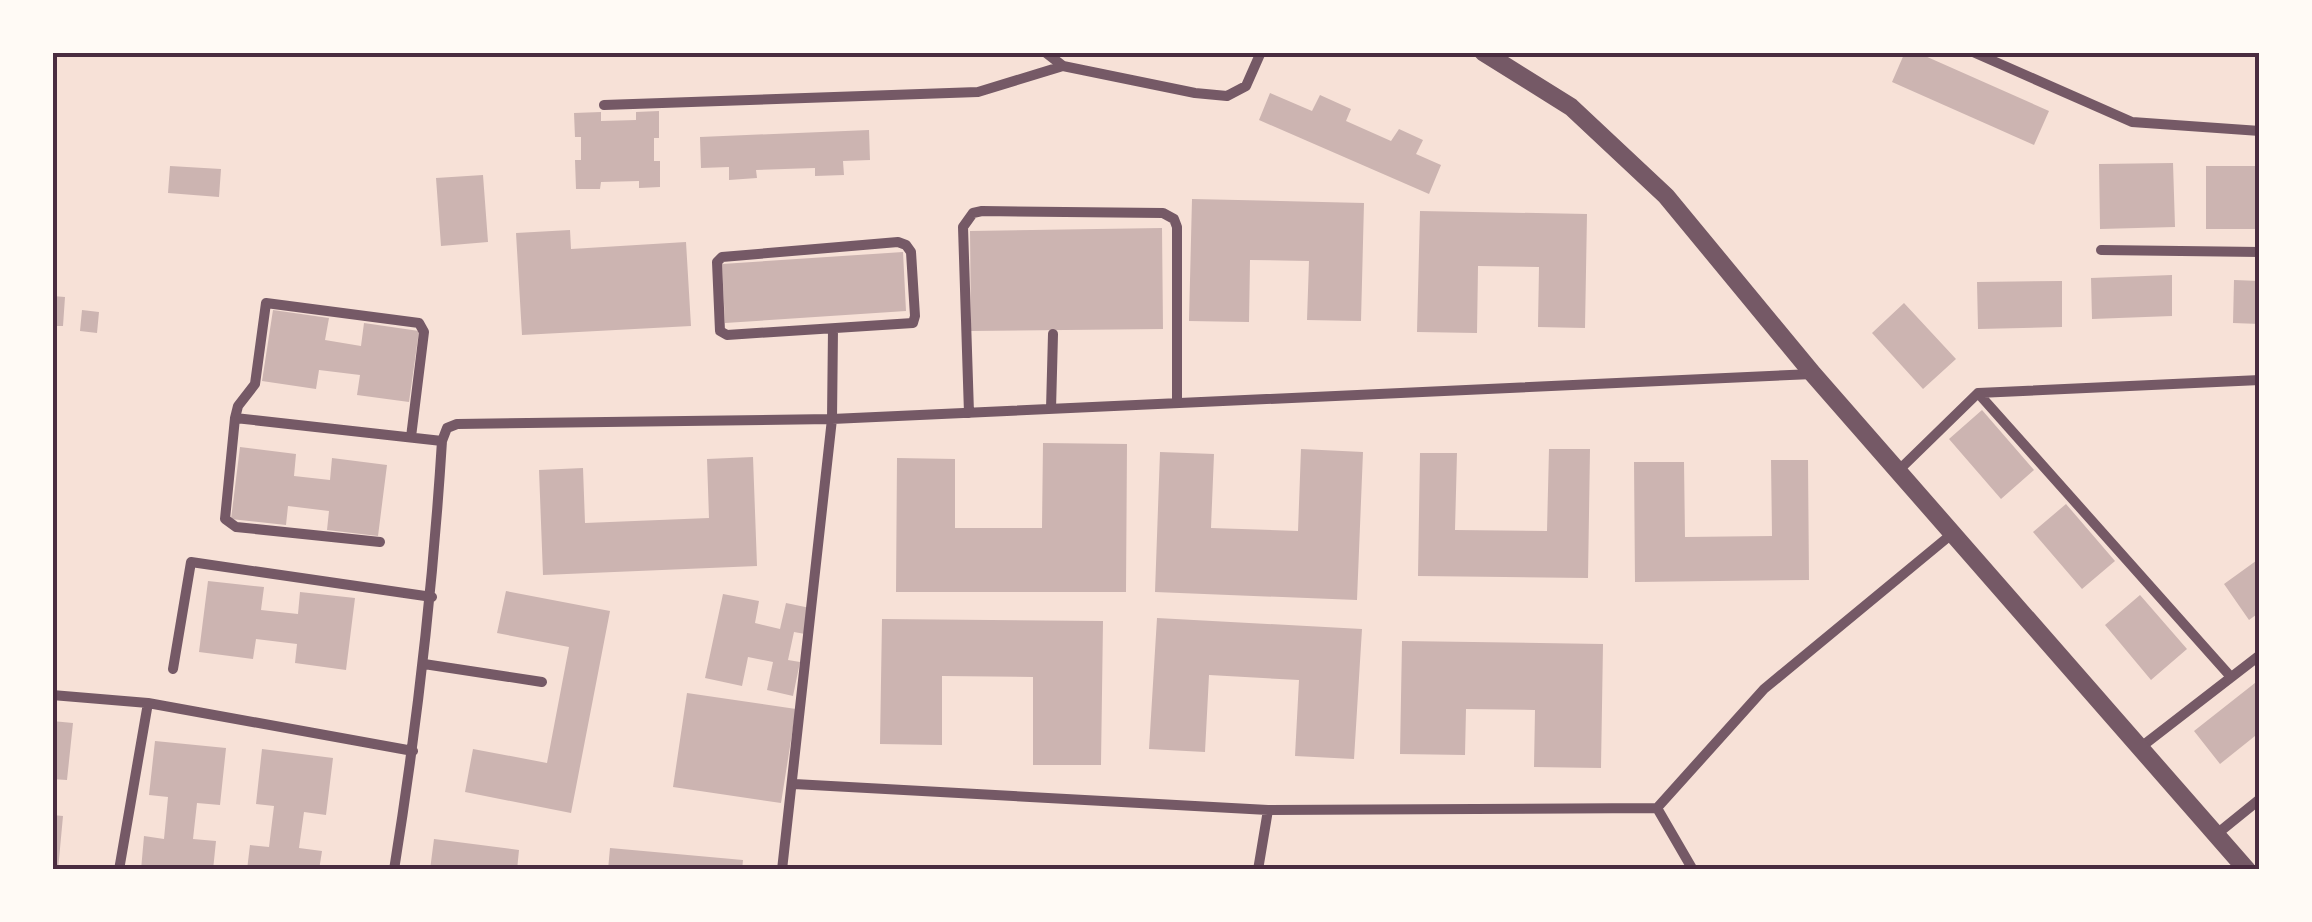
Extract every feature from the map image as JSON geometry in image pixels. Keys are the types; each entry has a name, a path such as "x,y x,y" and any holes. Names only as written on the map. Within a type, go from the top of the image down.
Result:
{"street":[{"path":"1045,52 1063,66"},
{"path":"604,105 978,92 1063,66 1227,96 1246,86 1261,52"},
{"path":"1483,52 1571,108 1666,196 1812,374 2247,870"},
{"path":"1973,52 2132,122 2260,131"},
{"path":"969,413 962,227 973,213 982,211 1163,213 1174,219 1177,403"},
{"path":"898,242 906,245 911,252 913,324 833,328 724,334 719,328 717,262 722,258 898,242"},
{"path":"2101,250 2260,252"},
{"path":"380,542 228,524 225,520 234,418 255,384 265,308 270,302 419,324 422,327 412,437"},
{"path":"782,870 832,419 833,328"},
{"path":"1051,409 1053,334"},
{"path":"394,870 414,751 432,597 442,440 447,428 456,424 832,419 1812,374"},
{"path":"1898,471 1978,393 2260,380"},
{"path":"1978,393 2231,677"},
{"path":"234,418 442,440"},
{"path":"794,784 1268,810 1657,808 1764,690 1953,534"},
{"path":"173,669 192,562 432,597"},
{"path":"2141,747 2260,656"},
{"path":"424,664 542,682"},
{"path":"52,695 148,703 414,751"},
{"path":"119,870 148,703"},
{"path":"2218,833 2260,800"},
{"path":"1657,808 1693,870"},
{"path":"1258,870 1268,810"}],"building":[{"path":"1905,52 1916,52 2049,111 2034,145 1892,82"},
{"path":"1270,93 1312,111 1320,95 1351,109 1346,121 1391,141 1399,129 1423,140 1416,154 1441,165 1429,194 1259,120"},
{"path":"659,111 654,161 660,161 660,187 639,188 639,181 601,182 600,189 576,189 575,160 581,160 581,137 575,137 574,113 601,112 601,121 636,120 636,112"},
{"path":"869,130 870,160 843,161 844,175 815,176 815,168 756,170 757,178 729,180 729,167 701,168 700,137"},
{"path":"2173,163 2175,227 2100,229 2099,164"},
{"path":"170,166 221,169 219,197 168,193"},
{"path":"2206,166 2260,166 2260,229 2206,229"},
{"path":"483,175 488,242 441,246 436,178"},
{"path":"1192,199 1364,203 1361,321 1307,320 1309,261 1250,260 1249,322 1189,321"},
{"path":"1420,211 1587,214 1585,328 1538,327 1539,267 1478,266 1477,333 1417,332"},
{"path":"1162,228 1163,329 971,331 970,231"},
{"path":"570,230 571,249 686,242 691,326 522,335 516,233"},
{"path":"903,252 906,311 725,323 722,264"},
{"path":"2172,275 2172,316 2092,319 2091,278"},
{"path":"2234,280 2260,281 2260,324 2233,323"},
{"path":"2062,281 2062,327 1978,329 1977,282"},
{"path":"52,296 65,297 63,326 52,326"},
{"path":"1904,303 1956,359 1923,389 1872,333"},
{"path":"82,310 99,312 97,333 80,331"},
{"path":"273,310 329,318 325,340 361,346 364,323 419,331 409,402 357,395 360,375 319,370 316,389 262,381"},
{"path":"1982,410 2034,470 2001,499 1949,439"},
{"path":"1043,443 1127,444 1126,592 896,592 897,458 955,459 955,528 1042,528"},
{"path":"240,447 296,454 294,476 330,480 332,458 387,465 378,536 327,530 329,511 288,506 286,525 231,519"},
{"path":"1301,449 1363,452 1357,600 1155,592 1160,452 1214,454 1211,528 1298,531"},
{"path":"1549,449 1590,449 1588,578 1418,576 1420,453 1457,453 1455,530 1547,531"},
{"path":"753,457 757,566 543,575 539,470 583,468 585,523 709,518 707,459"},
{"path":"1771,460 1808,460 1809,580 1635,582 1634,462 1684,462 1685,537 1772,536"},
{"path":"2066,504 2115,561 2082,589 2033,532"},
{"path":"2260,558 2260,612 2249,620 2224,584"},
{"path":"208,581 264,587 261,610 298,614 300,592 355,598 346,670 295,663 297,644 256,639 253,659 199,652"},
{"path":"506,591 610,611 571,813 465,792 473,749 547,763 569,647 497,633"},
{"path":"723,594 759,601 755,623 780,629 786,603 810,608 805,634 794,632 788,660 800,662 793,696 767,690 773,662 748,657 742,686 705,678"},
{"path":"2140,595 2187,649 2151,680 2105,625"},
{"path":"1157,618 1362,629 1354,759 1295,756 1299,680 1209,675 1205,752 1149,749"},
{"path":"882,619 1103,621 1101,765 1033,765 1033,677 942,676 942,745 880,744"},
{"path":"1402,641 1603,644 1601,768 1534,767 1535,710 1466,709 1465,755 1400,754"},
{"path":"2260,679 2260,732 2220,764 2194,731"},
{"path":"687,693 796,709 781,803 673,787"},
{"path":"52,721 73,723 67,780 52,779"},
{"path":"155,741 226,748 220,805 197,803 193,839 216,841 213,870 141,870 144,836 164,839 168,797 149,795"},
{"path":"262,749 333,758 326,815 304,812 299,848 322,851 319,870 247,870 250,845 269,847 274,806 256,804"},
{"path":"52,815 63,816 58,870 52,870"},
{"path":"434,839 519,850 517,870 430,870"},
{"path":"610,848 743,860 742,870 608,870"}]}
